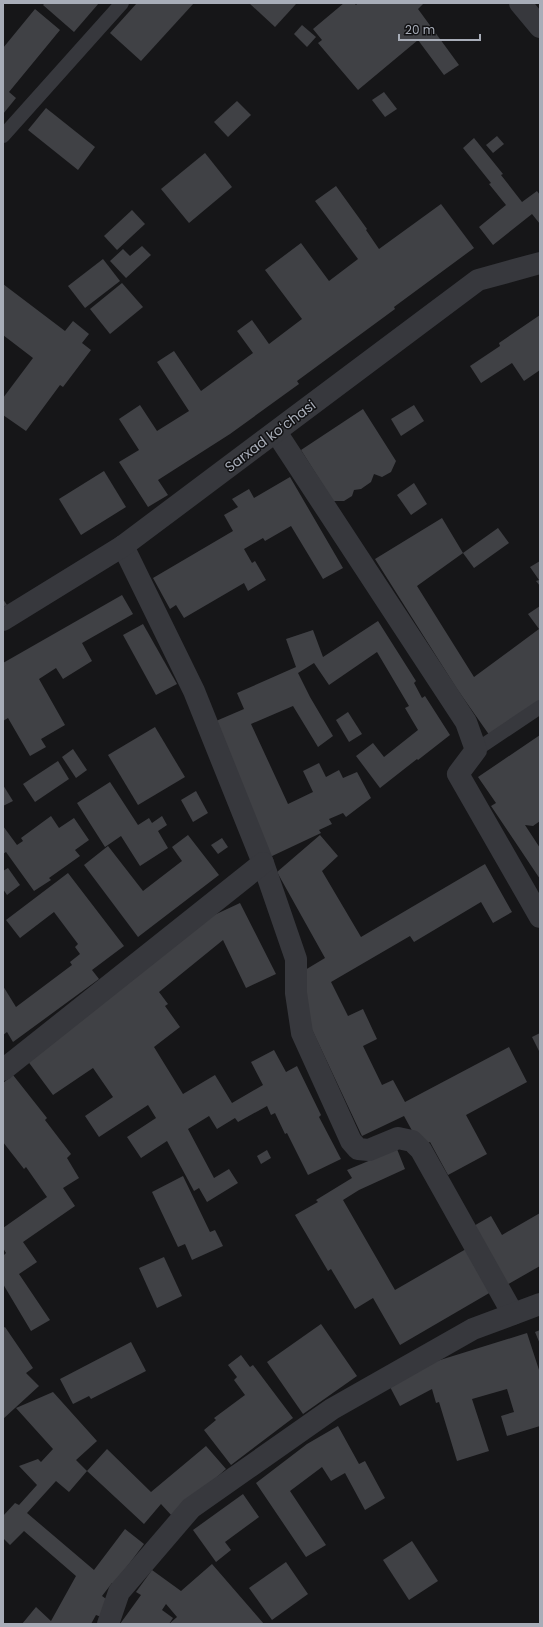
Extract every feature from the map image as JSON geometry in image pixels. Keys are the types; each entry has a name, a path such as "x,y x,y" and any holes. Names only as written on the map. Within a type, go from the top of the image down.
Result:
{"street":[{"path":"520,3 540,27"},
{"name":"Sarxad koʻchasi","path":"3,620 122,546 478,280 540,263"},
{"path":"276,432 466,722 476,750 458,774 540,916"},
{"path":"122,546 194,691 263,863 296,959 296,993 302,1033 350,1141 358,1149 369,1150 398,1138 412,1141 421,1150 512,1314"},
{"path":"3,1070 263,863"},
{"path":"108,1624 119,1592 191,1508 332,1408 473,1329 540,1304"}],"lane":[{"path":"3,136 122,3"},
{"path":"476,750 540,707"}],"building":[{"path":"45,3 99,3 74,32 43,5"},
{"path":"137,3 194,3 141,61 110,33"},
{"path":"249,3 295,3 296,4 275,27"},
{"path":"344,3 354,3 356,5 358,3 424,3 418,9 459,65 444,75 418,40 358,90 318,43 322,40 313,29"},
{"path":"35,9 60,30 9,92 16,98 3,114 3,48"},
{"path":"302,25 316,37 307,47 294,34"},
{"path":"384,92 397,109 385,117 372,100"},
{"path":"237,101 251,115 228,137 214,122"},
{"path":"46,108 95,147 78,170 28,130"},
{"path":"497,136 504,144 493,153 486,145"},
{"path":"474,138 503,174 501,175 522,202 537,191 540,195 540,224 532,214 493,245 479,227 506,205 489,184 491,183 463,148"},
{"path":"205,153 232,187 189,223 161,189"},
{"path":"336,186 367,229 366,230 379,249 441,204 474,248 394,307 395,309 297,381 299,384 230,434 158,480 168,495 148,507 119,462 139,450 119,419 140,405 157,431 189,411 157,362 174,351 201,391 253,353 237,331 252,320 269,344 302,319 265,270 301,243 329,281 358,259 315,201"},
{"path":"132,210 145,224 117,250 104,236"},
{"path":"142,246 151,255 126,278 110,261 123,249 130,256"},
{"path":"103,259 120,281 85,308 68,286"},
{"path":"122,283 143,307 110,334 90,309"},
{"path":"3,284 65,331 73,321 89,334 82,343 91,350 63,387 60,385 26,431 3,415 3,398 33,358 3,335"},
{"path":"540,315 540,370 524,381 512,363 481,383 470,366 500,346 499,343"},
{"path":"414,405 424,421 401,436 391,419"},
{"path":"363,409 396,461 391,472 382,477 374,474 371,482 361,489 354,490 352,496 344,501 333,501 301,450"},
{"path":"104,471 126,507 81,535 59,499"},
{"path":"290,477 343,568 323,579 291,526 265,541 263,538 244,549 252,563 255,561 266,580 248,591 244,583 184,618 176,605 170,609 153,578 233,531 224,515 238,507 232,499 249,489 254,498"},
{"path":"414,483 427,504 411,515 397,495"},
{"path":"442,518 463,553 417,586 474,677 539,629 528,614 540,606 540,701 490,736 457,689 375,559"},
{"path":"498,528 509,543 474,568 463,553"},
{"path":"540,561 540,586 536,581 539,580 530,567"},
{"path":"122,595 133,614 82,643 92,661 63,679 56,668 39,679 65,725 41,739 46,747 30,756 8,718 3,721 3,663"},
{"path":"3,599 7,605 3,607"},
{"path":"378,621 416,681 414,683 422,698 425,696 450,735 380,788 356,756 373,743 384,757 418,730 405,708 409,706 377,652 329,685 314,663 298,673 333,736 318,747 293,706 251,724 288,804 313,792 303,771 319,763 326,777 339,770 343,778 357,772 371,798 346,817 343,813 329,819 332,824 319,830 321,833 270,857 216,721 244,709 237,693 296,667 286,639 313,630 323,657"},
{"path":"143,624 177,684 156,695 123,635"},
{"path":"348,712 362,734 349,742 336,720"},
{"path":"155,727 185,777 138,805 108,755"},
{"path":"540,735 540,821 533,826 525,825 540,848 540,879 491,806 496,803 478,777"},
{"path":"73,749 87,770 76,778 62,757"},
{"path":"58,761 69,779 35,802 23,784"},
{"path":"110,782 138,825 149,818 152,823 162,816 167,825 158,831 168,848 140,866 121,836 105,847 77,803"},
{"path":"3,785 13,801 3,806"},
{"path":"196,791 208,813 193,822 181,800"},
{"path":"51,816 59,828 74,818 89,840 75,850 80,856 49,878 51,880 34,891 6,852 3,854 3,826 17,845 23,841 21,838"},
{"path":"188,835 219,875 138,937 84,865 108,846 143,891 182,861 172,847"},
{"path":"320,835 338,856 322,871 361,937 485,864 512,912 493,923 481,902 414,942 410,936 331,982 348,1016 363,1009 377,1039 363,1046 382,1085 393,1080 405,1102 509,1047 527,1082 466,1115 487,1154 448,1175 430,1142 421,1147 404,1116 362,1136 307,1019 305,970 325,958 277,872"},
{"path":"222,838 228,847 218,854 211,845"},
{"path":"8,868 20,885 7,895 3,889 3,871"},
{"path":"68,873 124,946 92,970 99,979 13,1042 7,1032 3,1035 3,986 16,1007 72,965 70,962 80,954 75,947 78,944 54,912 20,938 6,920"},
{"path":"240,903 276,974 246,988 223,940 159,992 168,1004 165,1006 180,1027 154,1047 183,1094 215,1075 232,1103 263,1085 251,1062 274,1050 286,1072 297,1066 321,1115 319,1117 341,1159 308,1175 287,1133 285,1134 275,1113 271,1115 267,1106 238,1122 235,1118 217,1129 209,1116 188,1129 214,1178 229,1169 238,1183 207,1202 199,1188 194,1191 167,1141 141,1158 127,1137 156,1118 148,1105 99,1137 85,1116 113,1097 93,1068 53,1095 27,1060 210,917"},
{"path":"540,1033 540,1053 532,1037"},
{"path":"13,1075 47,1118 45,1120 71,1154 67,1158 79,1178 63,1188 75,1206 23,1242 37,1262 19,1274 50,1320 31,1331 3,1284 3,1256 6,1253 3,1248 3,1228 47,1197 26,1167 24,1169 3,1142 3,1083"},
{"path":"397,1149 405,1169 359,1190 343,1200 395,1290 466,1249 491,1292 400,1345 373,1298 355,1309 331,1269 328,1271 295,1215 318,1202 316,1200 352,1178 347,1170"},
{"path":"267,1150 271,1158 261,1164 257,1156"},
{"path":"183,1176 210,1232 215,1230 223,1246 192,1260 185,1244 178,1247 152,1192"},
{"path":"540,1213 540,1266 503,1287 472,1227 491,1216 502,1235"},
{"path":"164,1257 182,1296 157,1308 139,1268"},
{"path":"321,1324 357,1376 303,1414 267,1362"},
{"path":"5,1327 33,1368 26,1373 39,1386 3,1419 3,1328"},
{"path":"540,1330 540,1344 535,1332"},
{"path":"527,1333 540,1373 540,1426 507,1436 501,1416 514,1412 507,1389 472,1399 489,1451 457,1461 439,1402 436,1403 432,1389 400,1406 389,1385 424,1365"},
{"path":"131,1342 146,1371 91,1399 89,1396 73,1404 60,1379"},
{"path":"241,1355 250,1367 253,1365 293,1418 231,1465 204,1430 216,1420 214,1418 245,1395 234,1380 237,1377 228,1365"},
{"path":"53,1392 97,1441 76,1460 87,1471 69,1492 56,1481 27,1513 94,1570 125,1529 144,1544 114,1584 112,1583 102,1596 109,1601 101,1617 96,1615 91,1624 22,1624 36,1607 51,1621 76,1576 24,1531 10,1545 3,1538 3,1516 15,1503 19,1505 37,1485 19,1466 38,1459 41,1462 53,1449 16,1408"},
{"path":"338,1426 359,1464 365,1461 385,1498 365,1510 345,1473 331,1481 322,1467 290,1491 326,1545 306,1557 256,1483 307,1444"},
{"path":"206,1446 226,1469 172,1516 161,1504 144,1524 87,1471 107,1449 151,1492"},
{"path":"243,1494 259,1517 225,1542 231,1550 216,1562 193,1530"},
{"path":"412,1541 438,1581 409,1600 383,1560"},
{"path":"286,1562 308,1594 272,1620 249,1588"},
{"path":"212,1564 264,1624 120,1624 141,1595 136,1592 152,1570 181,1591","holes":["166,1604 177,1617 169,1624 173,1618 162,1610"]}]}
